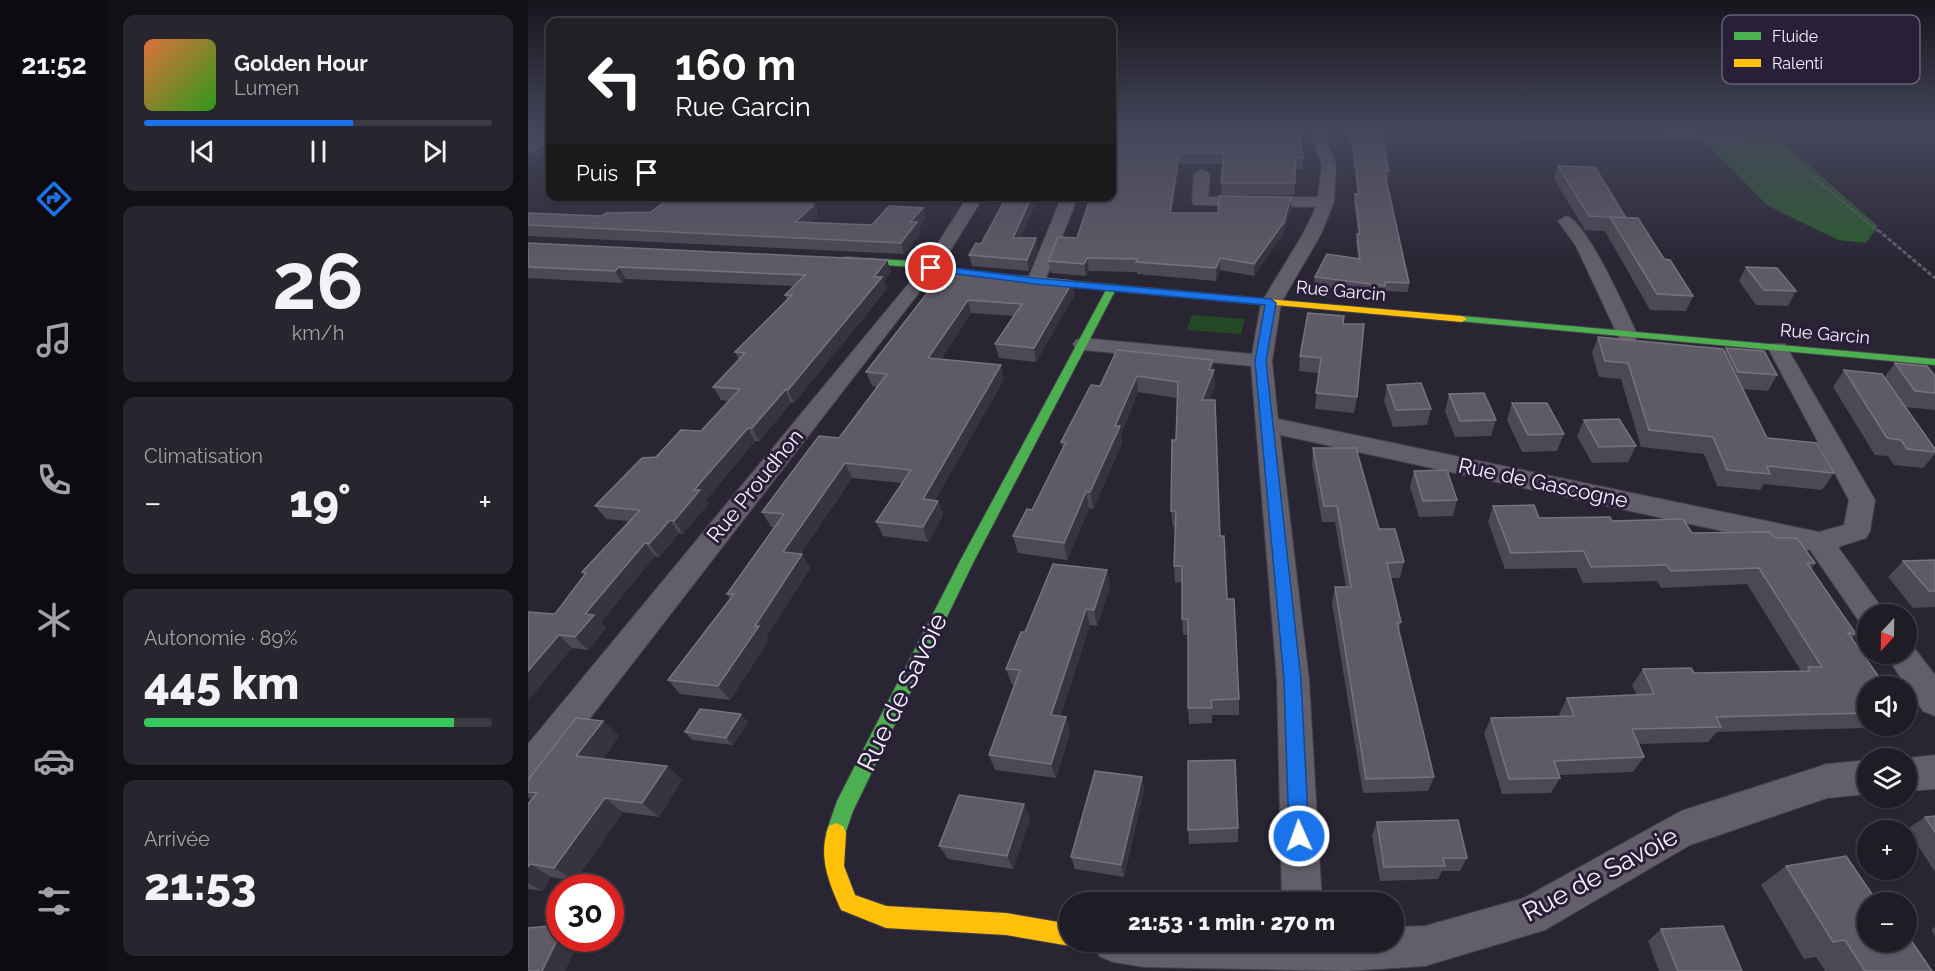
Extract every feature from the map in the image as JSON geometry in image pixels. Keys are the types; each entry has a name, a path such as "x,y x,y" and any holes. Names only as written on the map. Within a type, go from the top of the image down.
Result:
{"street":[{"path":"1202,174 1200,202 1209,204 1326,202"},
{"path":"1302,892 1293,680 1261,361 1271,303 1311,234 1326,202 1328,174"},
{"name":"Rue Proudhon","path":"528,771 914,286 931,268 973,201"},
{"path":"1035,281 1068,201"},
{"path":"1566,221 1584,245 1628,336"},
{"name":"Rue Garcin","path":"828,260 912,264 1035,281 1935,362"},
{"name":"Rue de Savoie","path":"1059,933 1006,924 886,917 848,903 835,874 832,844 844,808 961,574 1112,288"},
{"path":"1083,344 1261,361"},
{"path":"1778,348 1862,500 1856,531 1819,543 1864,604"},
{"name":"Rue de Gascogne","path":"1266,424 1819,543"},
{"path":"1908,664 1935,701"},
{"path":"1917,773 1935,772"},
{"name":"Rue de Savoie","path":"1404,946 1425,946 1531,916 1681,830 1827,781 1857,778"}],"path":[{"path":"1810,174 1935,278"}],"green space":[{"path":"1737,174 1819,174 1878,226 1866,243 1838,240 1768,206"},
{"path":"1192,315 1245,319 1241,334 1187,330"}],"building":[{"path":"1116,174 1176,174 1170,213 1218,213 1219,196 1291,197 1284,222 1254,264 1220,258 1216,268 1136,262 1137,259 1087,258 1084,264 1048,261 1058,237 1077,238 1089,201 1116,201"},
{"path":"1222,174 1295,174 1295,183 1221,183"},
{"path":"1357,174 1385,174 1409,283 1385,282 1385,286 1315,277 1327,254 1360,259 1357,234 1360,234 1355,194 1359,194"},
{"path":"1563,174 1599,174 1626,218 1589,216"},
{"path":"665,201 812,201 813,206 795,222 872,225 889,206 923,208 910,222 917,222 901,243 528,225 528,213 602,216 606,213 651,212"},
{"path":"1004,201 1030,201 1013,238 1036,238 1027,260 969,255 976,243 981,244"},
{"path":"1610,217 1638,218 1664,259 1670,260 1693,296 1657,294"},
{"path":"528,243 887,260 874,277 882,277 788,390 785,390 752,428 748,428 694,490 700,490 674,521 670,520 649,544 645,543 585,614 594,615 575,637 559,635 528,671 528,612 555,614 586,573 582,572 640,510 595,506 642,458 656,457 681,430 701,431 740,389 713,387 745,353 735,352 792,295 785,295 805,275 619,267 615,271 528,267"},
{"path":"1746,267 1777,268 1796,291 1764,290"},
{"path":"958,270 1073,281 1034,348 995,344 1022,304 968,300 928,358 1001,365 923,499 938,501 923,527 876,522 911,470 845,463 783,552 802,554 755,626 759,626 718,686 668,680 734,594 727,594 784,514 762,512 819,436 839,438 887,374 866,372 931,288 945,289"},
{"path":"1308,313 1344,316 1343,324 1364,324 1357,397 1316,393 1321,358 1300,356"},
{"path":"1598,337 1723,349 1767,438 1817,443 1834,473 1767,466 1770,474 1727,470 1713,437 1649,430 1628,363 1605,361"},
{"path":"1726,348 1764,351 1777,375 1738,372"},
{"path":"1117,350 1213,360 1209,370 1214,370 1202,400 1215,400 1220,536 1224,536 1227,599 1234,599 1239,699 1211,700 1212,708 1188,708 1188,619 1182,619 1182,566 1174,566 1176,511 1171,511 1172,440 1176,440 1178,382 1137,376 1115,426 1120,426 1090,492 1086,492 1064,543 1013,536 1027,509 1032,510 1066,442 1061,442 1091,385 1100,386"},
{"path":"1895,363 1927,366 1935,376 1935,393 1915,391"},
{"path":"1844,370 1882,374 1935,452 1907,449 1901,440 1887,438"},
{"path":"1421,383 1431,409 1396,410 1387,385"},
{"path":"1484,393 1496,420 1460,421 1449,394"},
{"path":"1512,403 1547,403 1564,434 1528,435"},
{"path":"1619,419 1636,446 1599,447 1584,420"},
{"path":"1313,448 1356,448 1379,529 1395,529 1404,562 1387,563 1401,622 1397,623 1434,777 1366,779 1335,587 1351,587 1337,506 1324,506"},
{"path":"1447,470 1457,500 1423,501 1414,471"},
{"path":"1534,505 1539,518 1610,517 1612,521 1683,519 1692,533 1770,532 1775,538 1797,538 1815,563 1807,563 1856,634 1848,633 1857,646 1857,664 1870,664 1878,676 1857,676 1857,713 1716,717 1721,727 1632,729 1644,757 1554,761 1560,778 1509,779 1491,718 1574,716 1567,698 1654,694 1643,669 1691,668 1694,673 1810,671 1808,667 1822,667 1759,568 1671,571 1667,565 1591,567 1584,551 1511,553 1493,506"},
{"path":"1935,560 1935,591 1929,591 1903,561"},
{"path":"1053,564 1107,570 1094,610 1086,609 1051,715 1066,717 1051,764 989,755 1020,670 1006,669 1021,632 1025,632"},
{"path":"700,709 741,714 726,738 685,732"},
{"path":"576,718 603,721 576,756 667,766 642,803 605,798 554,868 530,864 528,867 528,804 537,793 528,792 528,780"},
{"path":"1235,760 1238,828 1188,830 1188,761"},
{"path":"1095,771 1142,777 1121,865 1071,857"},
{"path":"959,795 1024,804 1007,856 939,846"},
{"path":"1935,816 1935,832 1925,817"},
{"path":"1458,820 1467,858 1443,858 1445,866 1384,867 1377,822"},
{"path":"1846,856 1857,872 1857,880 1862,880 1871,892 1857,892 1857,952 1917,952 1917,949 1932,971 1865,971 1845,940 1833,942 1786,866"},
{"path":"546,926 546,952 551,952 542,971 528,971 528,928"},
{"path":"1723,926 1742,971 1678,971 1661,929"}],"traffic: fast":[{"path":"844,260 912,264 943,272 1268,302"},
{"path":"836,833 844,808 966,563 1112,288"},
{"path":"1462,319 1935,362"}],"traffic: slow":[{"path":"1268,302 1462,319"},
{"path":"836,833 834,866 848,903 886,917 1006,924 1059,933"}],"route":[{"path":"931,268 944,272 1271,303 1261,361 1293,680 1299,836"}]}
